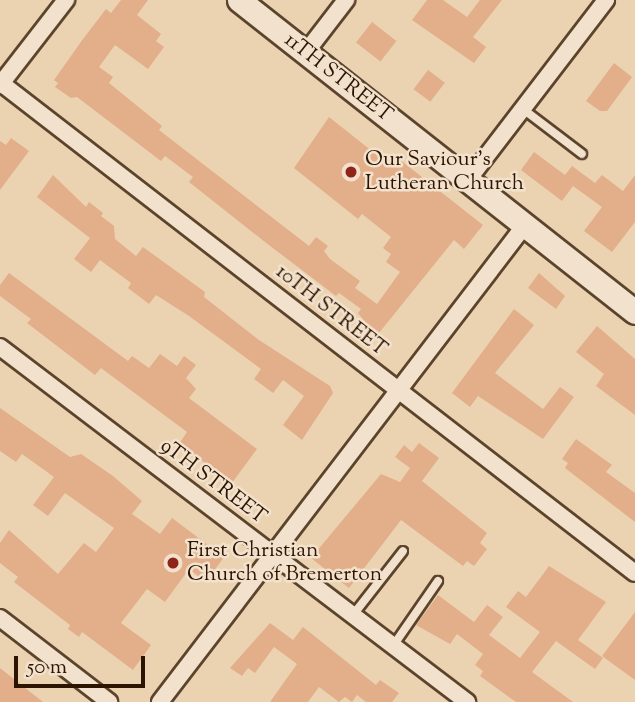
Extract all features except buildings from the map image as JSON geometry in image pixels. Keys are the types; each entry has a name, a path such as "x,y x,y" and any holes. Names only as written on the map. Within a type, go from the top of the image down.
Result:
{"main road":[{"name":"11TH STREET","path":"239,0 635,311"}],"street":[{"path":"1,84 66,0"},
{"path":"306,52 346,0"},
{"path":"468,180 606,0"},
{"name":"10TH STREET","path":"1,84 635,573"},
{"path":"160,702 525,225"},
{"name":"9TH STREET","path":"0,347 467,702"},
{"path":"0,618 109,702"}],"lane":[{"path":"523,108 582,155"},
{"path":"353,615 403,551"},
{"path":"393,646 438,581"}],"place":[{"name":"Our Saviour's Lutheran Church","path":"351,172"},
{"name":"First Christian Church of Bremerton","path":"173,563"}]}
